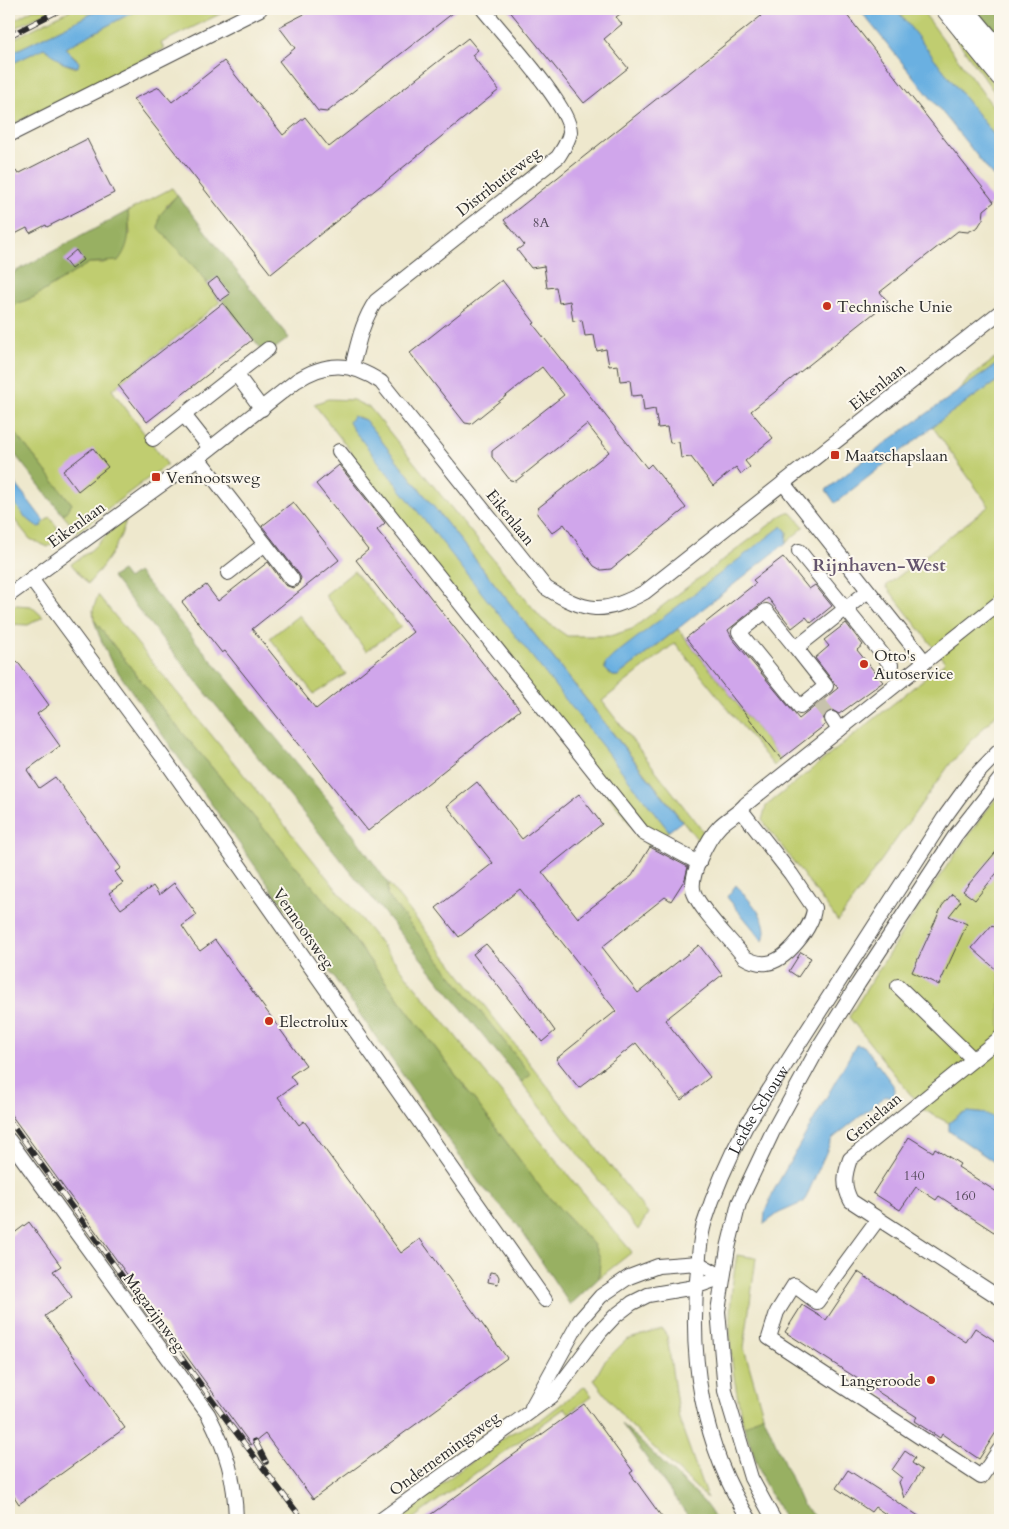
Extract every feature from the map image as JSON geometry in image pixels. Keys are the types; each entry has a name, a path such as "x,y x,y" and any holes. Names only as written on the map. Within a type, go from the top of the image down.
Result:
{"main road":[{"path":"945,9 1000,77"},
{"path":"965,9 1000,51"}],"street":[{"path":"9,135 260,9"},
{"name":"Distributieweg","path":"352,367 368,312 376,301 558,157 566,144 570,133 563,110 483,9"},
{"name":"Eikenlaan","path":"9,595 198,458 313,370 330,367 352,367 362,370 381,382 546,588 567,601 589,608 609,608 625,603 646,592 1000,312"},
{"path":"152,440 268,349"},
{"path":"236,374 262,409"},
{"path":"184,415 210,448"},
{"path":"339,451 643,833 699,863"},
{"path":"198,458 292,579"},
{"path":"784,482 924,662"},
{"path":"228,573 265,544"},
{"path":"799,551 891,665"},
{"name":"Vennootsweg","path":"31,579 165,760 544,1300"},
{"path":"796,648 868,591"},
{"path":"737,813 791,874 814,908 814,914 801,937 779,957 768,963 753,963 744,957 694,892 694,875 720,826 836,724 924,662 1000,602"},
{"path":"766,610 796,648 826,686 816,699 800,707 739,632 766,610"},
{"name":"Leidse Schouw","path":"750,1520 741,1506 718,1456 703,1406 696,1363 694,1324 696,1286 704,1226 724,1168 746,1126 944,818 972,778 1000,750"},
{"name":"Leidse Schouw","path":"774,1520 751,1478 725,1391 718,1311 723,1277 740,1202 772,1133 820,1045 955,836 1000,779"},
{"path":"898,986 973,1060"},
{"name":"Genielaan","path":"1000,1038 850,1160 844,1176 845,1189 851,1201 1000,1298"},
{"name":"Magazijnweg","path":"9,1140 208,1414 222,1442 232,1472 236,1520"},
{"path":"878,1219 817,1302 794,1285 777,1312 769,1338 981,1477 1000,1448"},
{"path":"698,1263 723,1277"},
{"name":"Ondernemingsweg","path":"528,1414 580,1320 601,1296 629,1277 658,1266 698,1263"},
{"name":"Ondernemingsweg","path":"381,1520 552,1396 600,1332 632,1302 662,1291 696,1286 723,1277"}],"green space":[{"path":"34,9 53,9 9,31 9,23"},
{"path":"72,9 101,9 9,54 9,41"},
{"path":"139,9 230,9 161,43 164,49 9,126 9,65 44,48 63,63 76,68 77,59 65,48"},
{"path":"896,9 921,9 1000,116 1000,143"},
{"path":"935,9 941,9 1000,93 1000,100"},
{"path":"970,9 995,9 1000,16 1000,45"},
{"path":"172,188 177,195 166,206 198,271 220,302 112,390 167,464 77,532 63,515 72,504 9,425 9,307 34,297 89,263 104,263 130,234 128,211"},
{"path":"177,195 289,338 274,349 263,351 198,271 158,228 160,215"},
{"path":"128,211 127,244 118,261 89,263 34,297 9,307 9,275"},
{"path":"1000,355 1000,362 959,391 969,378"},
{"path":"1000,379 1000,710 950,764 838,921 762,820 766,806 945,662 886,586 989,506 932,426"},
{"path":"328,399 353,400 370,408 541,618 567,636 610,636 632,629 785,513 792,513 804,527 786,543 787,532 782,526 605,664 605,669 613,676 618,676 678,629 781,759 774,766 675,643 602,701 708,838 701,844 365,420 358,417 349,422 669,831 648,846 344,461 352,453 314,404"},
{"path":"9,425 72,504 63,515 9,447"},
{"path":"9,496 25,517 38,527 50,517 57,527 60,538 48,547 30,539 9,513"},
{"path":"126,517 117,544 106,562 88,584 71,564 91,550"},
{"path":"122,571 128,579 138,572 331,804 388,883 387,895 531,1075 521,1082 112,577"},
{"path":"354,571 401,627 366,651 325,595"},
{"path":"98,595 632,1252 599,1278 600,1257 593,1244 543,1191 325,901 165,712 94,620 93,610"},
{"path":"16,605 31,606 43,617 28,625 9,624 9,608"},
{"path":"299,615 346,674 314,694 270,638"},
{"path":"94,620 165,712 325,901 543,1191 593,1244 600,1257 599,1278 570,1305 517,1224 479,1183 111,662"},
{"path":"1000,793 1000,1122 987,1115 974,1112 961,1115 949,1123 922,1109 849,1017 903,931"},
{"path":"388,883 648,1214 638,1230 521,1082 530,1074 387,895"},
{"path":"737,1255 756,1258 744,1348 763,1414 744,1427 735,1382 730,1341 731,1300"},
{"path":"662,1329 667,1336 679,1419 707,1498 627,1422 594,1380 604,1362 626,1340"},
{"path":"585,1386 592,1396 569,1413 565,1408 411,1520 392,1520 509,1434 539,1421"},
{"path":"763,1414 802,1504 819,1520 785,1520 763,1480 744,1427"},
{"path":"622,1424 703,1501 717,1520 691,1520"}],"water":[{"path":"101,9 139,9 65,48 79,62 78,67 63,63 44,48 9,65 9,54"},
{"path":"859,9 896,9 1000,143 1000,185 965,141"},
{"path":"1000,362 1000,379 945,417 835,503 826,490 891,439"},
{"path":"353,416 365,420 682,821 669,831 352,428 349,422"},
{"path":"9,475 44,521 42,526 38,527 25,517 9,496"},
{"path":"782,526 787,532 786,543 618,676 613,676 605,669 605,664 613,656"},
{"path":"736,885 753,904 762,918 765,933 763,941 727,897"},
{"path":"856,1045 864,1046 893,1085 895,1095 884,1097 832,1139 804,1202 779,1213 764,1224 765,1212 774,1190"},
{"path":"968,1112 987,1114 1000,1122 1000,1166 949,1131 949,1123 959,1115"}],"building":[{"path":"314,9 458,9 327,112 318,111 279,61 295,48 279,27"},
{"path":"508,9 627,9 616,17 622,24 604,39 628,68 584,103"},
{"path":"756,9 842,9 994,202 984,210 983,219 978,227 968,232 958,231 880,292 888,302 751,411 773,438 745,461 750,467 741,474 736,467 713,486 691,457 681,458 679,442 670,443 667,427 658,428 655,409 644,411 642,395 632,396 630,380 620,381 618,365 609,366 606,349 597,351 594,335 585,336 582,320 573,321 570,301 559,303 556,287 547,288 544,266 531,268 517,250 524,245 504,220 761,16"},
{"path":"468,38 478,50 472,55 499,90 271,274 133,99 159,87 172,102 224,61 283,135 305,117 329,147"},
{"path":"87,139 114,193 47,227 46,225 30,233 27,228 9,237 9,175 16,171 18,174"},
{"path":"76,250 83,260 71,269 64,260"},
{"path":"217,277 230,294 220,301 208,284"},
{"path":"502,280 535,323 533,324 647,468 651,464 686,508 611,569 601,570 594,566 564,524 552,533 537,514 538,508 609,452 587,424 516,481 510,480 492,457 492,451 564,395 542,367 471,424 465,423 410,353"},
{"path":"223,303 252,340 147,422 118,385"},
{"path":"93,448 108,467 78,491 63,471"},
{"path":"339,465 385,523 377,530 520,710 368,831 225,651 222,653 182,602 206,585 218,601 268,562 285,585 293,588 298,586 301,578 299,574 262,526 293,502 339,560 252,629 316,709 413,632 356,560 368,550 316,484"},
{"path":"783,557 809,589 815,585 832,606 811,623 806,617 792,628 768,598 728,630 732,638 799,719 838,688 815,658 829,646 824,640 846,623 863,645 857,650 883,682 839,714 832,710 827,712 823,719 825,725 781,759 686,638 756,583 753,580"},
{"path":"17,661 49,705 37,714 60,746 27,770 39,788 55,777 121,868 115,872 123,883 109,893 121,909 153,886 159,895 174,883 197,915 182,926 194,944 200,951 215,940 306,1065 290,1076 296,1084 278,1097 299,1125 304,1121 401,1253 420,1239 507,1358 313,1499 265,1434 251,1445 9,1112 9,667"},
{"path":"477,782 522,839 579,794 602,824 542,872 578,918 632,876 650,847 688,867 685,879 671,901 665,897 602,947 638,993 699,945 722,975 665,1020 710,1077 681,1100 636,1043 579,1088 556,1059 616,1011 520,889 459,937 436,908 493,863 447,806"},
{"path":"1000,847 1000,869 975,900 963,891"},
{"path":"952,894 961,901 949,916 967,924 939,985 912,972 942,906"},
{"path":"992,925 1000,932 1000,973 972,948"},
{"path":"486,944 523,986 555,1031 542,1042 473,954"},
{"path":"801,952 811,958 798,977 789,971"},
{"path":"909,1137 933,1152 935,1148 960,1164 958,1167 1000,1194 1000,1236 939,1196 936,1200 916,1187 900,1210 873,1193"},
{"path":"29,1222 61,1266 53,1271 72,1297 45,1316 125,1428 19,1504 9,1489 9,1237"},
{"path":"490,1272 497,1273 499,1277 498,1284 488,1282"},
{"name":"Langeroode","path":"858,1272 966,1342 975,1328 1000,1344 1000,1426 979,1459 942,1434 940,1438 914,1421 917,1417 785,1332 802,1305 826,1320"},
{"path":"584,1404 633,1471 630,1473 664,1520 423,1520"},
{"path":"905,1451 915,1458 912,1463 922,1470 904,1498 899,1482 902,1478 892,1470"},
{"path":"848,1470 925,1520 895,1520 875,1507 871,1512 836,1488"}],"tunnel":[{"path":"819,703 832,719"}],"railway":[{"path":"9,36 62,9"},
{"path":"9,1120 231,1426 303,1520"},
{"path":"255,1441 266,1462"}],"place":[{"name":"Technische Unie","path":"827,306"},
{"name":"Maatschapslaan","path":"835,455"},
{"name":"Vennootsweg","path":"156,477"},
{"name":"Otto's Autoservice","path":"864,664"},
{"name":"Electrolux","path":"269,1021"},
{"name":"Langeroode","path":"931,1380"}],"district":[{"name":"Rijnhaven-West","path":"879,565"}]}
